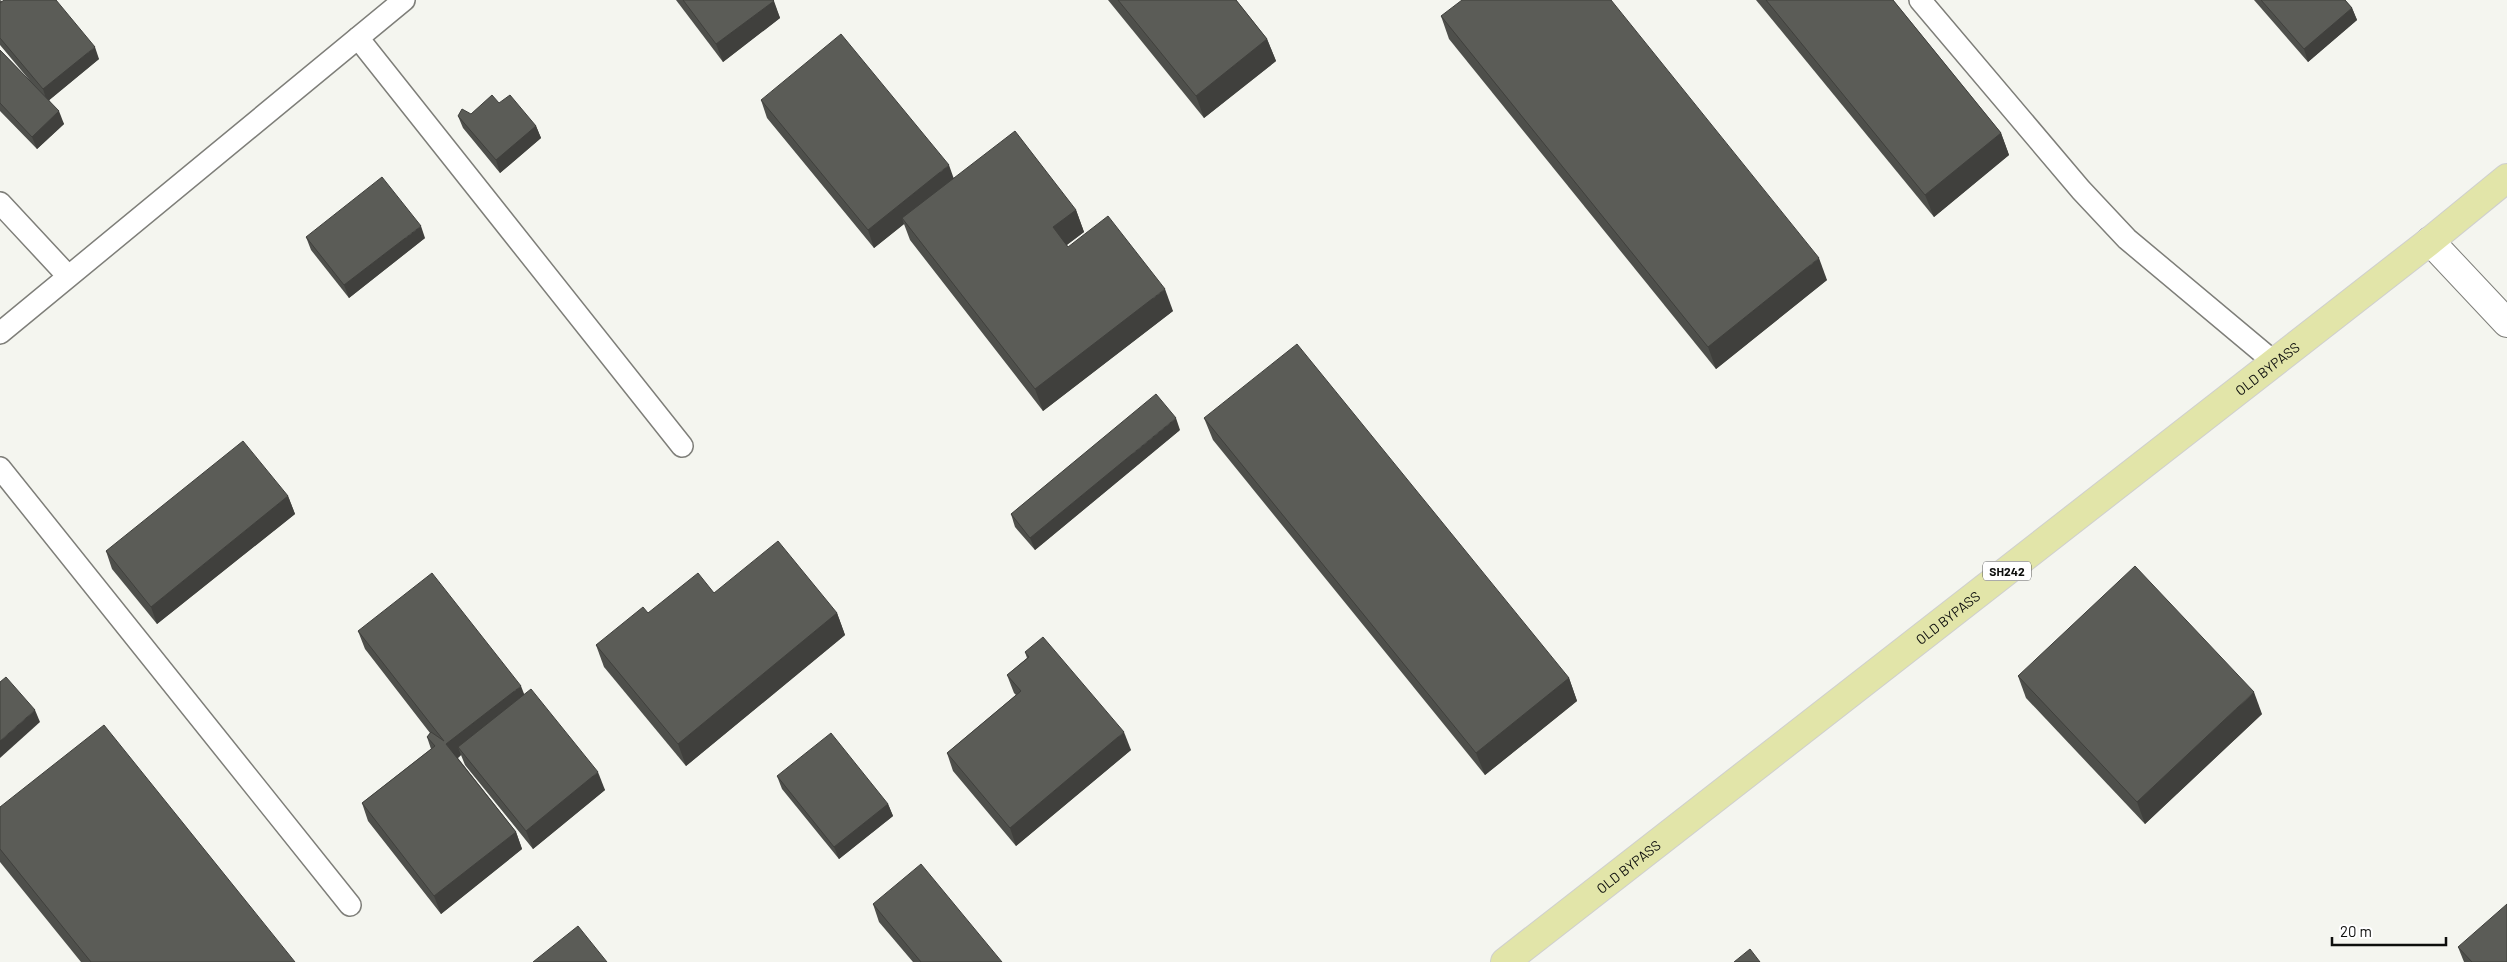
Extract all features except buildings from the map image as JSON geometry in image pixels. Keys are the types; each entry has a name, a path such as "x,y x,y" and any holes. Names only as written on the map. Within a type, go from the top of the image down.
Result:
{"main road":[{"name":"OLD BYPASS","path":"1505,962 2430,241 2507,178"}],"street":[{"path":"2430,241 2507,323"}],"lane":[{"path":"0,332 404,0"},
{"path":"1920,0 2081,190 2127,239 2274,362"},
{"path":"358,38 682,446"},
{"path":"0,203 68,276"},
{"path":"0,468 350,905"}]}
